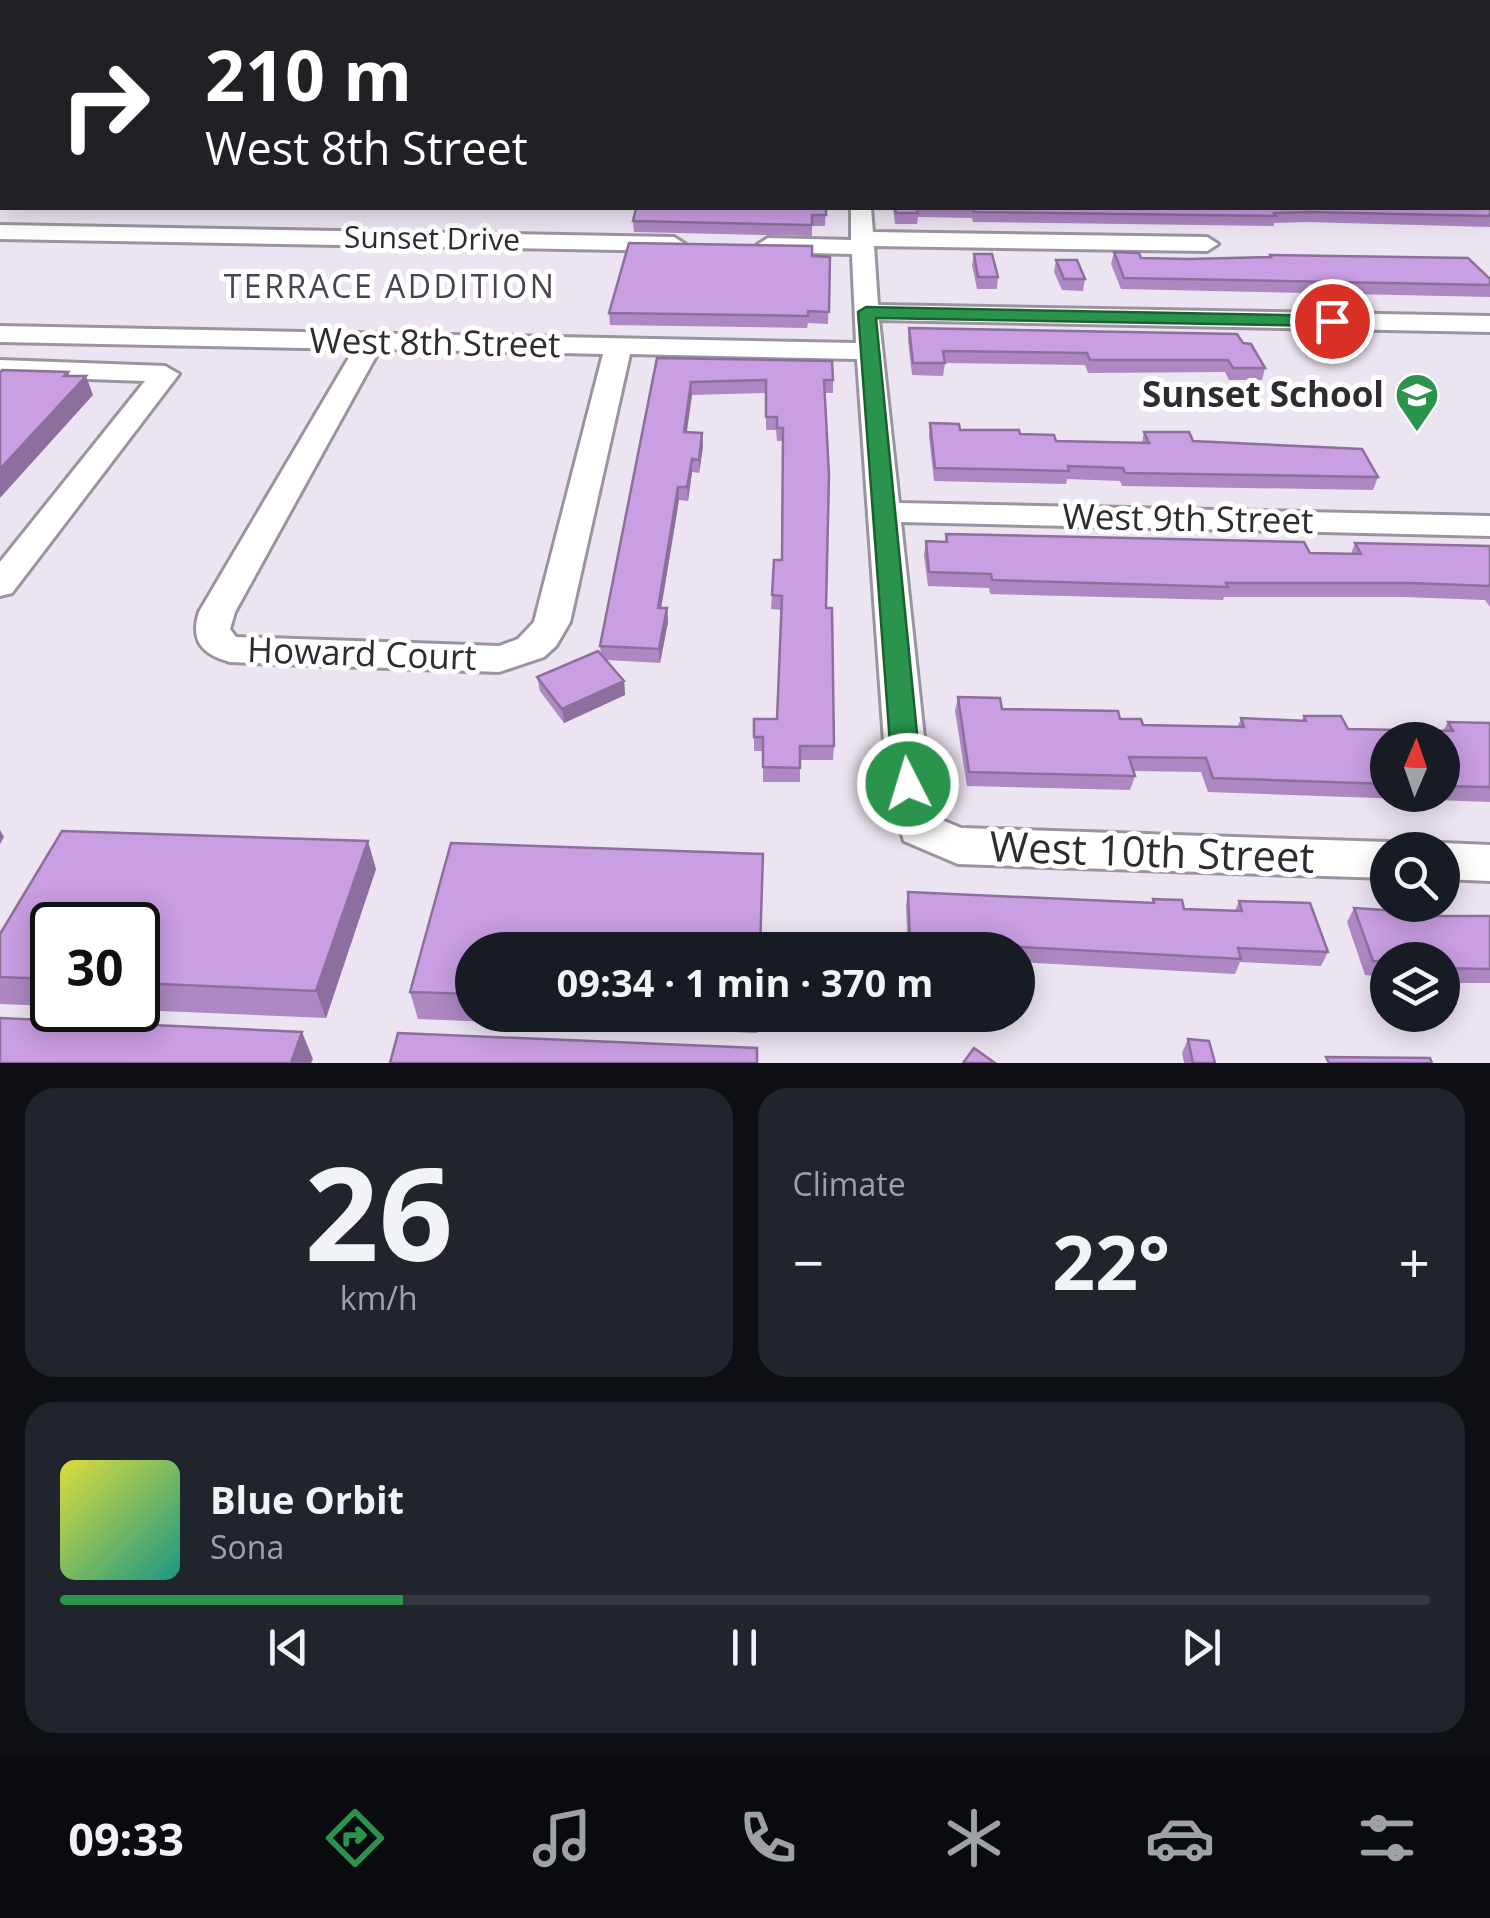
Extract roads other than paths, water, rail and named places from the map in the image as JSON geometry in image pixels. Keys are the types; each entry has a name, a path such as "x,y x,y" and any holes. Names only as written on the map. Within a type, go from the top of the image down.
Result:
{"street":[{"path":"746,245 862,231 1207,244"},
{"path":"862,231 886,512"},
{"name":"Sunset Drive","path":"0,232 706,244"},
{"path":"866,312 1490,324"},
{"name":"West 8th Street","path":"0,334 870,351"},
{"name":"Howard Court","path":"371,342 216,612 212,629 215,640 230,649 499,660 534,647 552,622 618,346"},
{"path":"0,368 166,374 0,585"},
{"name":"West 9th Street","path":"886,512 1490,526"},
{"name":"West 10th Street","path":"886,512 908,784 919,828 958,846 1370,859"},
{"path":"1460,862 1490,863"}],"place":[{"name":"Sunset School","path":"1417,433"}],"district":[{"name":"TERRACE ADDITION","path":"390,287"}]}
